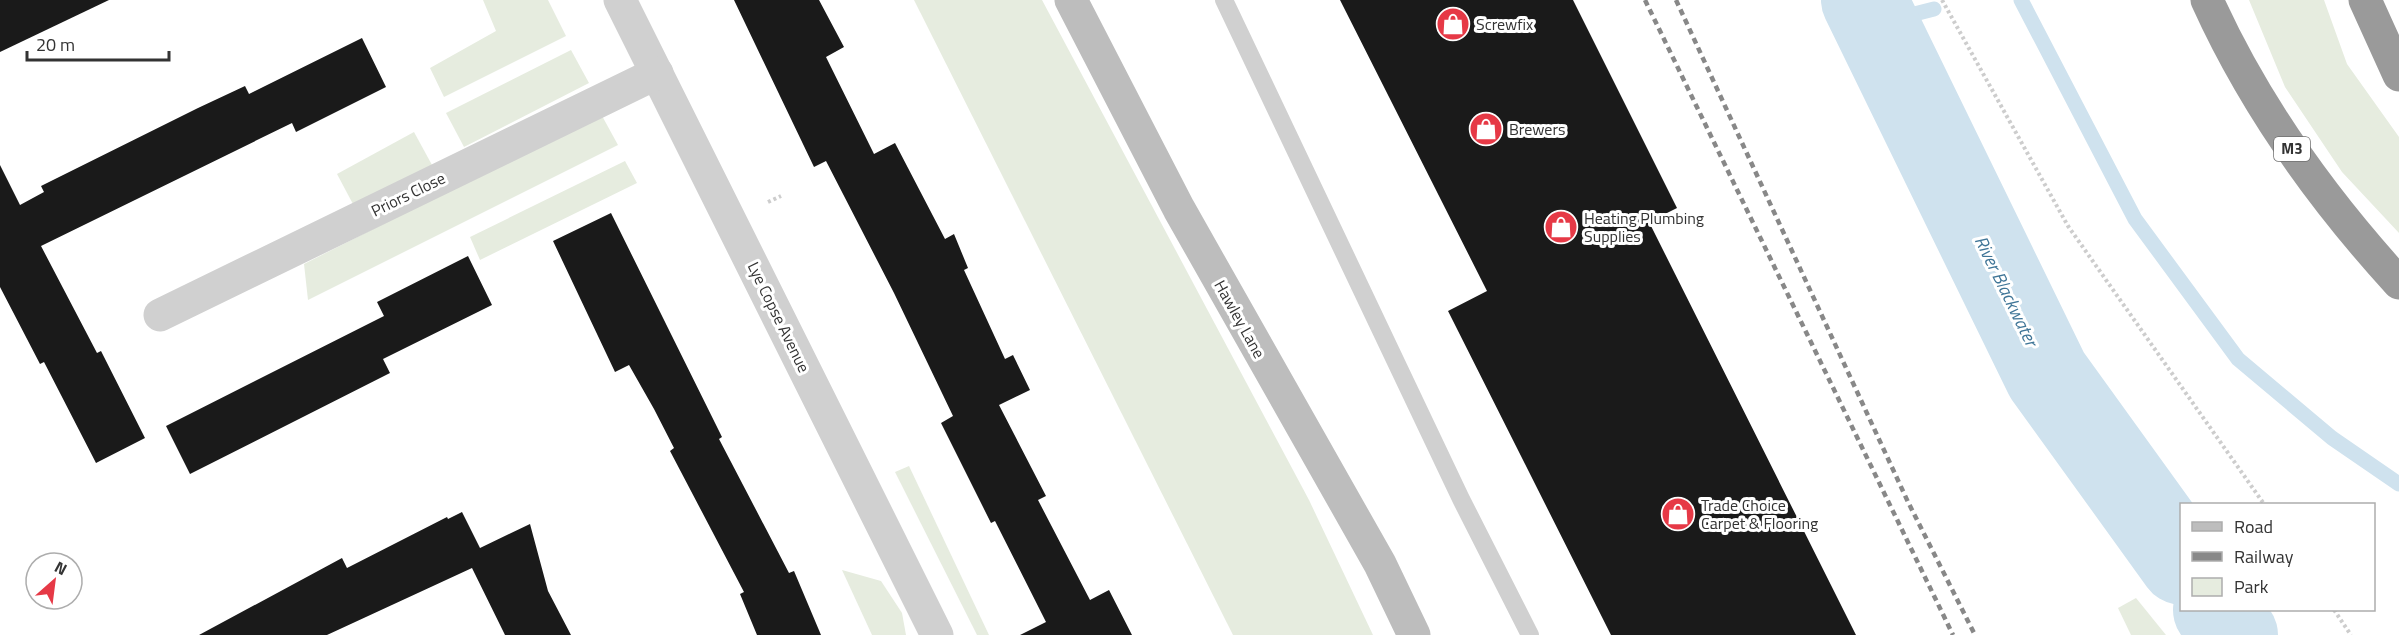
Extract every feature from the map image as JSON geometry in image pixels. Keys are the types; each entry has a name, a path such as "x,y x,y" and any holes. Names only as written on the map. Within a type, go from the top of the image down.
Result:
{"highway":[{"name":"M3","path":"2207,0 2244,71 2295,153 2344,221 2399,283"},
{"path":"2365,0 2399,75"}],"main road":[{"name":"Hawley Lane","path":"1071,0 1179,209 1380,564 1414,635"}],"street":[{"name":"Lye Copse Avenue","path":"620,0 937,635"},
{"name":"Priors Close","path":"160,315 657,73"}],"lane":[{"path":"1224,0 1461,499 1530,635"}],"path":[{"path":"1942,0 2068,226 2263,503"},
{"path":"2335,611 2351,635"}],"green space":[{"path":"483,0 548,0 566,36 444,97 430,68 496,31"},
{"path":"914,0 1042,0 1309,500 1373,635 1233,635"},
{"path":"2249,0 2324,0 2347,64 2399,137 2399,233 2342,172 2285,87"},
{"path":"571,50 589,83 464,147 446,113"},
{"path":"601,114 618,145 308,300 304,264"},
{"path":"414,132 432,165 354,206 337,174"},
{"path":"625,161 637,183 480,260 470,237"},
{"path":"909,466 989,635 977,635 895,472"},
{"path":"842,570 881,581 902,613 906,635 872,635"},
{"path":"2136,598 2166,635 2131,635 2118,608"}],"building":[{"path":"0,0 109,0 0,52"},
{"path":"734,0 819,0 844,47 826,57 874,154 895,143 945,239 954,234 968,268 964,270 1005,359 1013,355 1030,390 999,405 1046,496 1038,500 1090,600 1109,590 1132,635 1020,635 1046,622 995,521 991,523 941,423 953,416 894,293 826,161 814,167"},
{"path":"1340,0 1573,0 1677,208 1649,222 1856,635 1611,635 1448,311 1487,291"},
{"path":"362,38 386,87 296,132 292,123 41,246 97,353 101,351 145,438 96,463 44,362 40,364 0,287 0,165 20,205 44,192 41,186 198,108 245,86 249,94"},
{"path":"611,213 722,437 719,439 789,573 794,571 821,635 757,635 740,594 744,592 670,451 674,448 654,409 629,365 615,372 553,241"},
{"path":"468,256 492,305 383,359 390,373 190,474 166,426 384,316 377,302"},
{"path":"462,512 480,548 530,524 548,591 571,635 505,635 472,568 327,635 199,635 342,558 347,568 447,517 448,519"}],"waterway":[{"name":"River Blackwater","path":"1864,0 2047,375 2180,559"},
{"path":"2021,0 2135,219 2238,359 2332,438 2399,484"},
{"path":"1875,24 1934,9"},
{"name":"River Blackwater","path":"2217,611 2235,635"}],"railway":[{"path":"1645,0 1953,635"},
{"path":"1676,0 1908,502 1975,635"}],"place":[{"name":"Screwfix","path":"1453,24"},
{"name":"Brewers","path":"1486,129"},
{"name":"Heating Plumbing Supplies","path":"1561,227"},
{"name":"Trade Choice Carpet & Flooring","path":"1678,514"}]}
